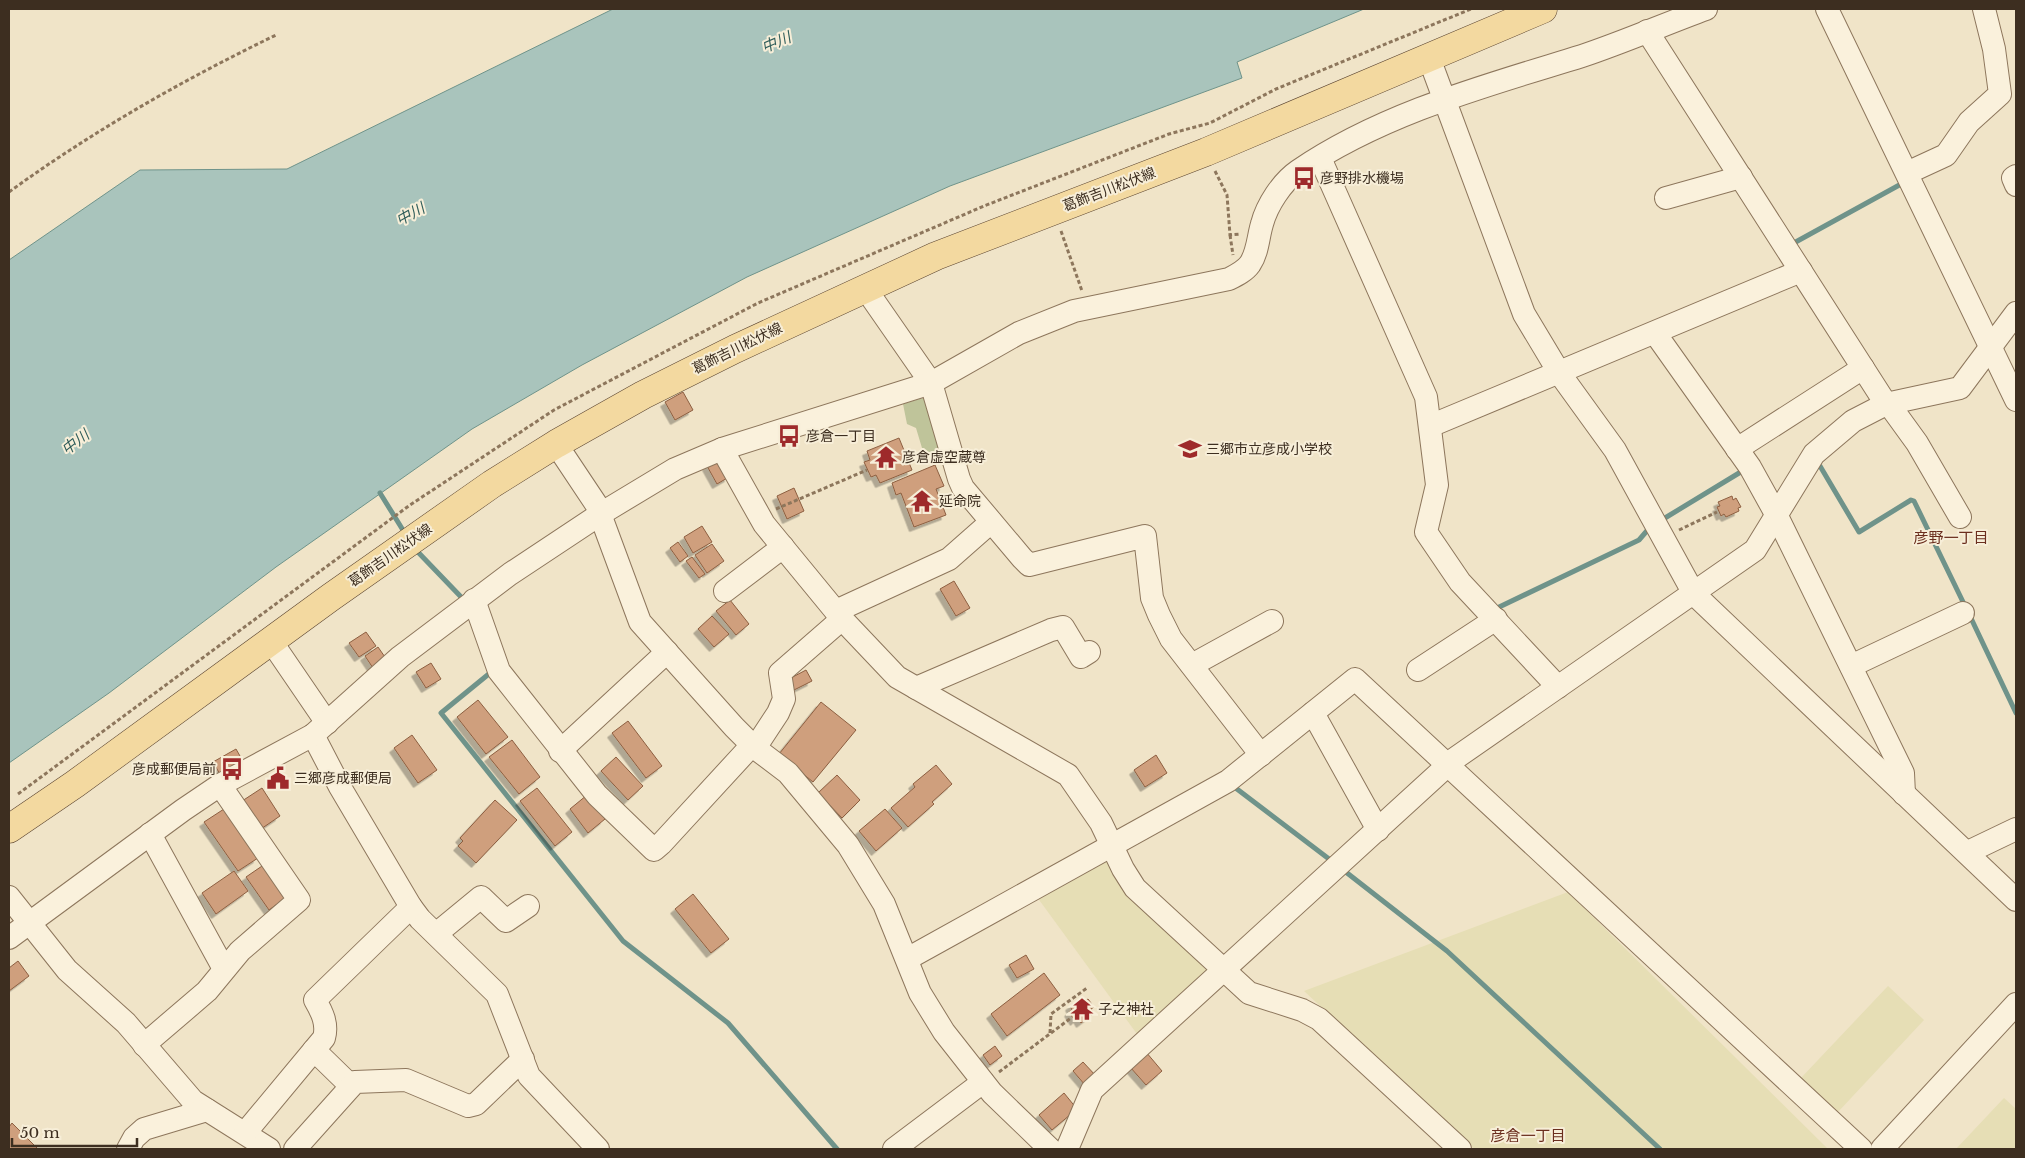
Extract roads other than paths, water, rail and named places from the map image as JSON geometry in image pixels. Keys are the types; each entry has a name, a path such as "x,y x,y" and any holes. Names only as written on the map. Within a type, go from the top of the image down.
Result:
{"main road":[{"name":"葛飾吉川松伏線","path":"9,829 75,784 431,526 556,444 643,395 701,365 936,256 1206,152 1543,9"}],"street":[{"path":"9,938 220,785 320,729 400,658 474,600 601,513 675,469 722,449 931,384 1020,333 1074,311 1229,279 1242,273 1250,265 1268,208 1282,188 1296,172 1320,158 1366,134 1444,99 1584,55 1706,9"},
{"path":"1826,9 2016,400"},
{"path":"1907,173 1946,155 1969,122 2000,94 1994,50 1984,9"},
{"path":"1647,31 1862,368 1917,443 1960,517"},
{"path":"1429,58 1524,314 1560,374 1615,450 1694,594 1904,794 1968,852 2016,900"},
{"path":"1320,158 1426,397 1438,485 1426,532 1460,582 1558,687"},
{"path":"2016,176 2014,178 2016,185"},
{"path":"1666,198 1741,177"},
{"path":"1430,426 1560,374 1654,332 1801,271"},
{"path":"865,288 931,384 958,479 991,522 1029,565 1145,536 1152,598 1171,638 1261,755"},
{"path":"1067,1149 1092,1090 1224,972 1448,765 1755,550 1814,454 1853,421 1887,403 1960,388 2016,313"},
{"path":"1654,332 1737,449 1776,514 1903,773 1904,794"},
{"path":"1737,449 1862,368"},
{"path":"556,444 601,513 640,622 754,746 788,773 848,845 884,904 920,993 944,1032 983,1082 1050,1149"},
{"path":"722,449 759,516 839,615 897,677 1063,770 1100,822 1135,888 1249,994 1302,1010 1319,1019 1460,1149"},
{"path":"474,600 499,671 597,796 654,850 754,746 778,714 784,700 780,673 839,615 949,559 991,522"},
{"path":"725,591 783,546"},
{"path":"1851,666 1963,613"},
{"path":"1418,670 1496,619"},
{"path":"1192,665 1272,621"},
{"path":"916,688 1051,630 1063,627 1081,657 1089,652"},
{"path":"271,641 320,729 340,787 411,907 497,994 529,1076 598,1149"},
{"path":"560,751 667,652"},
{"path":"907,959 1228,781 1354,678 1861,1149"},
{"path":"1313,713 1378,830"},
{"path":"144,1045 207,991 240,951 299,900 220,785"},
{"path":"1968,852 2016,829"},
{"path":"150,834 224,969"},
{"path":"9,897 28,924 67,970 126,1023 193,1101 268,1149"},
{"path":"436,934 481,897 506,921 528,906"},
{"path":"245,1133 324,1038 326,1029 321,1010 315,1000 411,907"},
{"path":"1882,1149 2016,1004"},
{"path":"314,1050 351,1086"},
{"path":"295,1149 355,1082 406,1080 468,1106 476,1104 522,1059"},
{"path":"894,1149 983,1082"},
{"path":"128,1149 134,1138 144,1129 207,1110"}],"water":[{"name":"中川","path":"613,9 1364,9 1237,62 1242,78 950,186 747,277 582,365 472,429 276,567 109,693 9,763 9,260 140,170 287,169"}],"waterway":[{"path":"1792,244 1903,183"},
{"path":"1816,468 1818,465 1820,466 1859,532 1911,500 1914,501 1965,606"},
{"path":"1660,521 1744,470"},
{"path":"380,493 406,535"},
{"path":"1495,609 1639,540 1651,526"},
{"path":"415,549 464,600"},
{"path":"1969,614 2016,713"},
{"path":"489,669 490,673 441,713 623,941 728,1023 837,1149"},
{"path":"1233,786 1333,862"},
{"path":"1342,869 1447,951 1660,1149"}],"place":[{"name":"彦野排水機場","path":"1304,178"},
{"name":"彦倉一丁目","path":"789,436"},
{"name":"三郷市立彦成小学校","path":"1190,449"},
{"name":"彦倉虚空蔵尊","path":"886,457"},
{"name":"延命院","path":"922,501"},
{"name":"彦成郵便局前","path":"232,769"},
{"name":"三郷彦成郵便局","path":"278,778"},
{"name":"子之神社","path":"1082,1009"}],"district":[{"name":"彦野一丁目","path":"1951,537"},
{"name":"彦倉一丁目","path":"1528,1135"}]}
